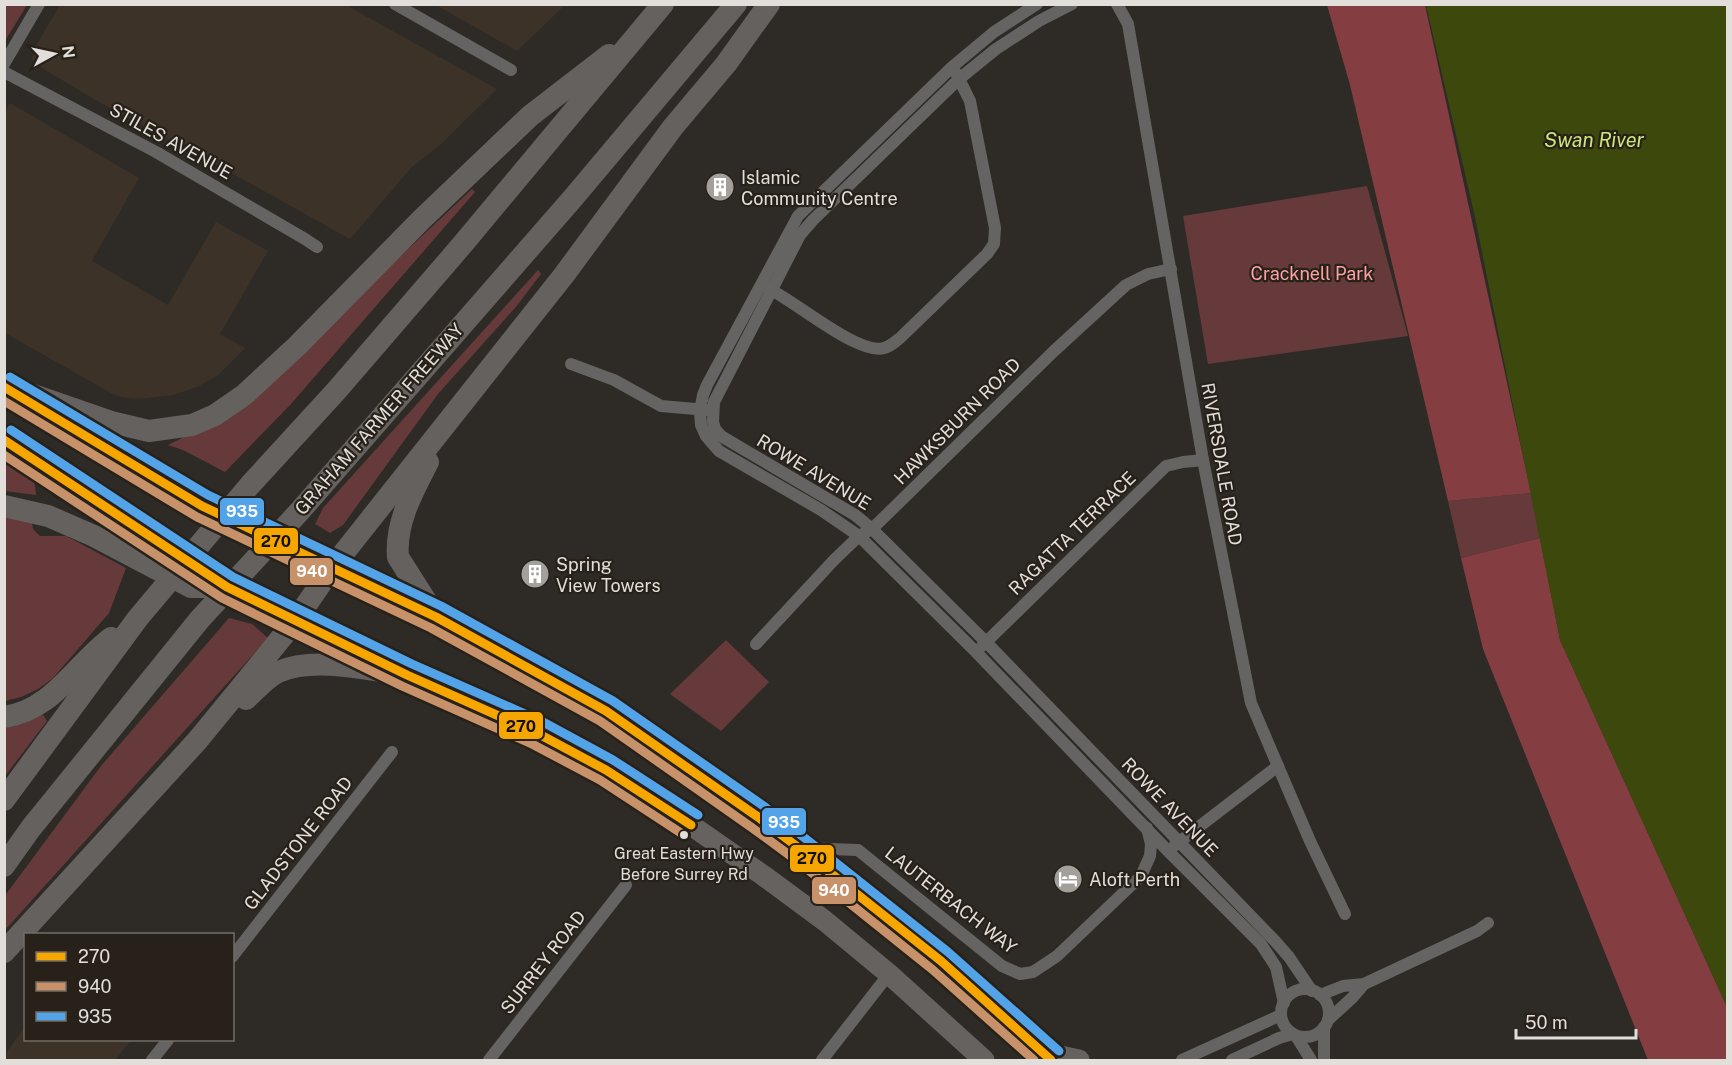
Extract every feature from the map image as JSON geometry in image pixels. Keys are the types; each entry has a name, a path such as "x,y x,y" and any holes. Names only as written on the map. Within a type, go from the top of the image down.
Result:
{"highway":[{"path":"4,800 138,618 250,485 337,390 447,263 663,4"},
{"name":"GRAHAM FARMER FREEWAY","path":"4,866 31,828 200,619 299,512 573,198 736,4"},
{"path":"4,952 197,741 295,621 331,569 564,275 673,127 726,64 769,4"},
{"path":"4,386 111,422 149,432 192,425 214,416 244,395 297,346 422,219 530,116 641,31"},
{"path":"4,386 202,506 436,617 606,711 799,848 940,961 1047,1056 1079,1060"},
{"path":"436,617 398,557 398,550 399,534 409,499 448,420"},
{"path":"4,440 227,587 407,675 537,733 606,770 685,821 825,921 889,974 984,1060"},
{"path":"4,506 48,516 94,536 191,587 227,587"},
{"path":"4,717 35,708 59,689 102,645 138,618"},
{"path":"197,741 276,673 296,666 344,667 407,675"}],"street":[{"path":"4,64 39,4"},
{"path":"395,4 512,70"},
{"path":"768,288 798,216 952,67 994,32 1037,4"},
{"path":"571,364 614,380 662,406 706,410 703,395 707,385 800,235 813,220 959,79 996,49 1039,21 1072,4"},
{"name":"RIVERSDALE ROAD","path":"1117,4 1128,24 1203,460 1251,703 1310,841 1345,914"},
{"path":"768,288 823,324 868,348 884,348 900,338 987,254 994,244 994,228 970,101 952,67"},
{"name":"STILES AVENUE","path":"4,72 156,152 317,247"},
{"name":"HAWKSBURN ROAD","path":"756,644 859,536 872,529 1054,351 1126,285 1148,274 1171,268"},
{"name":"ROWE AVENUE","path":"706,410 721,436 855,515 872,529 986,642 1275,941 1316,993"},
{"name":"ROWE AVENUE","path":"706,410 701,425 706,436 719,451 821,510 859,536 1262,944 1276,967 1282,1009"},
{"name":"RAGATTA TERRACE","path":"976,652 1166,466 1203,460"},
{"name":"GLADSTONE ROAD","path":"234,954 392,752"},
{"path":"1168,851 1278,766"},
{"name":"LAUTERBACH WAY","path":"799,848 858,850 1002,966 1020,974 1034,972 1057,956 1141,876 1150,856 1151,844 1147,828"},
{"name":"SURREY ROAD","path":"489,1060 626,885"},
{"path":"1182,1060 1282,1009 1296,991 1316,993 1343,986 1364,984 1477,931 1488,923"},
{"path":"822,1060 889,974"},
{"path":"1232,1060 1279,1038 1294,1035 1312,1036 1364,984"},
{"path":"1316,993 1328,1006 1324,1060"},
{"path":"1282,1009 1285,1026 1311,1060"},
{"path":"152,1060 167,1041"}],"shaded area":[{"path":"60,5 346,5 497,89 441,144 412,167 350,239 106,106 45,70 32,59 37,44"},
{"path":"436,5 565,5 517,51"},
{"path":"1327,5 1425,5 1531,493 1448,501 1350,85"},
{"path":"10,103 139,178 92,261 168,305 216,222 268,251 220,334 245,348 218,375 199,386 174,395 139,399 121,397 5,333 4,114"},
{"path":"1540,538 1560,640 1727,1007 1727,1060 1648,1060 1483,649 1461,558"},
{"path":"24,1027 24,1041 130,1041 115,1060 5,1060 5,1055"}],"green space":[{"path":"4,5 27,5 5,41"},
{"name":"Cracknell Park","path":"1367,186 1408,336 1208,364 1183,216"},
{"path":"472,189 475,192 291,404 225,472 183,450 168,445 226,416 284,366"},
{"path":"538,270 541,274 515,308 438,394 343,525 330,533 315,524 323,508"},
{"path":"5,462 34,479 36,495 5,491"},
{"path":"1531,493 1540,538 1461,558 1448,501"},
{"path":"4,514 31,518 33,529 40,536 66,536 126,568 109,613 53,678 38,689 5,701"},
{"path":"229,618 252,624 268,638 5,930 4,897 101,766"},
{"path":"726,640 769,682 721,731 670,694"},
{"path":"43,715 47,721 5,776 5,727 22,724"}],"water":[{"name":"Swan River","path":"1426,5 1727,5 1727,1007 1560,640 1475,217"}],"transit line":[{"name":"935","path":"10,377 208,495 441,606 613,701 765,807 806,839 948,952 1059,1051"},
{"name":"270","path":"4,387 202,506 436,617 606,711 799,848 941,961 1051,1060"},
{"name":"940","path":"4,401 197,517 431,628 600,721 792,857 933,970 1034,1060"},
{"name":"935","path":"11,430 233,577 412,664 543,722 613,760 698,815"},
{"name":"270","path":"4,440 227,587 407,675 537,733 606,770 691,825"},
{"name":"940","path":"4,455 222,598 402,686 532,744 600,780 684,835"}],"place":[{"name":"Islamic Community Centre","path":"720,187"},
{"name":"Spring View Towers","path":"535,574"},
{"name":"Great Eastern Hwy Before Surrey Rd","path":"684,835"},
{"name":"Aloft Perth","path":"1068,879"}]}
